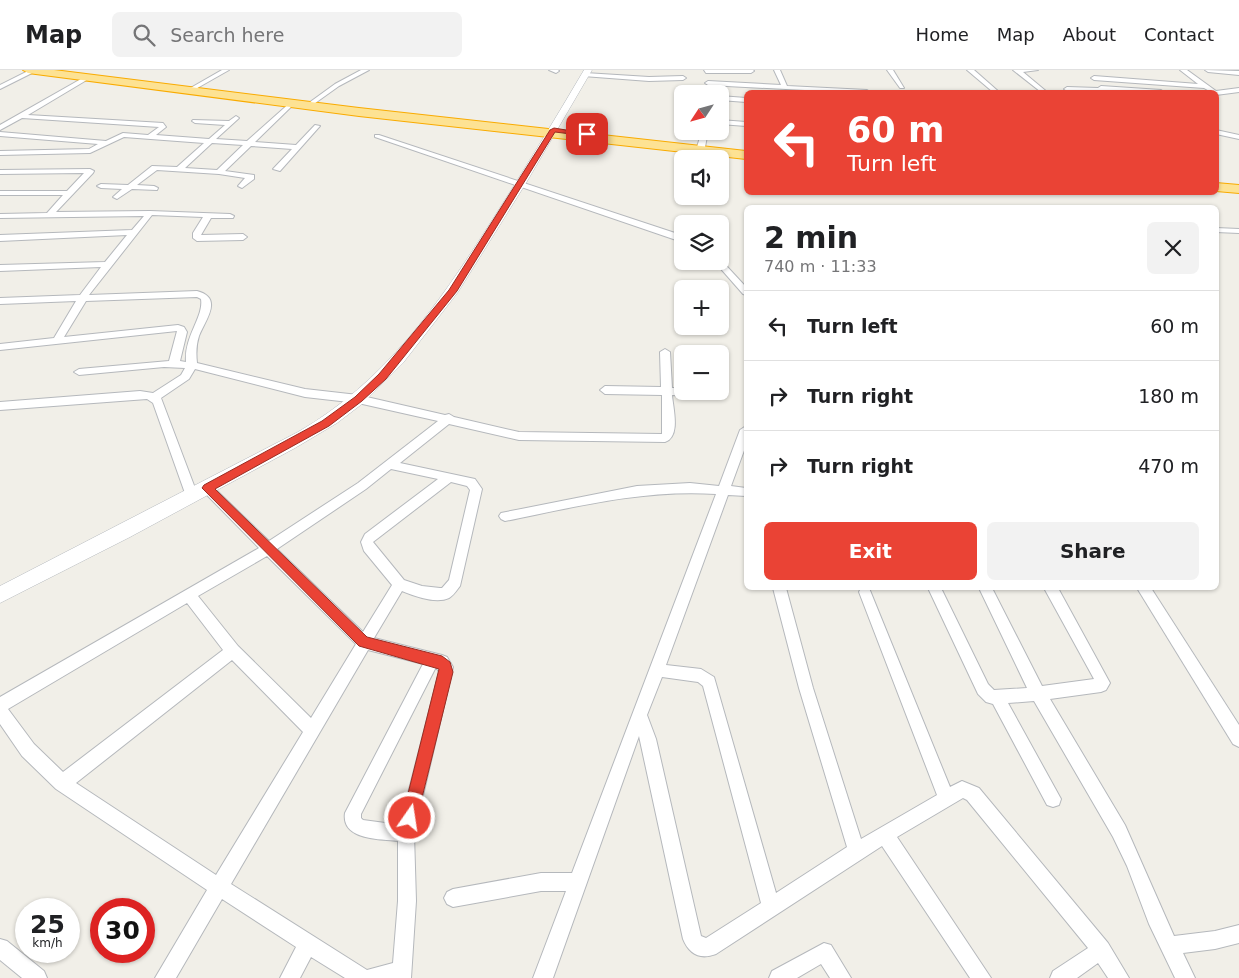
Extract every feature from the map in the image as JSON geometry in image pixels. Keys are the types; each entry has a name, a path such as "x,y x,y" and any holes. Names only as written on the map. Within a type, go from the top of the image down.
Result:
{"highway":[{"path":"28,70 350,110 744,154"},
{"path":"552,132 701,147 744,154"},
{"path":"1219,187 1239,189"}],"street":[{"path":"190,90 226,70"},
{"path":"214,182 250,144 326,84 354,70"},
{"path":"301,104 366,70"},
{"path":"777,70 785,87"},
{"path":"890,70 902,87"},
{"path":"970,70 994,90"},
{"path":"1016,70 1035,70"},
{"path":"1016,70 1041,90"},
{"path":"1183,70 1210,90"},
{"path":"1208,70 1239,72"},
{"path":"0,87 33,71"},
{"path":"751,71 706,71 709,85 834,90"},
{"path":"1218,71 1239,80"},
{"path":"0,595 207,488 325,423 358,399 382,376 435,315 462,277 520,185 586,73 649,78 683,78"},
{"path":"1103,90 1092,76 1204,86"},
{"path":"0,128 88,77"},
{"path":"1067,89 1103,90"},
{"path":"1219,92 1239,90"},
{"path":"729,99 744,100"},
{"path":"19,116 163,125 163,127 149,137"},
{"path":"179,169 233,120 195,121"},
{"path":"729,123 744,124"},
{"path":"277,169 317,126"},
{"path":"1219,133 1239,137"},
{"path":"0,134 107,143"},
{"path":"0,153 90,152 123,135 209,142 298,146"},
{"path":"377,136 674,236"},
{"path":"701,147 703,140"},
{"path":"117,197 152,168 222,172 252,177 242,186"},
{"path":"0,172 90,171 49,215"},
{"path":"101,186 154,188"},
{"path":"0,193 70,194"},
{"path":"57,342 64,326 84,298 150,213"},
{"path":"0,216 150,213 230,216"},
{"path":"208,215 196,235 197,238 243,238"},
{"path":"1219,230 1237,233"},
{"path":"0,238 134,232"},
{"path":"0,268 109,264"},
{"path":"726,270 744,290"},
{"path":"0,301 197,294 203,296 206,300 206,307 194,335 191,357 192,365 185,377 154,398"},
{"path":"0,347 178,328 182,332 174,363"},
{"path":"79,372 174,363 192,365 305,393 358,399 449,418 504,434 527,437 660,439 665,438 669,433 665,352"},
{"path":"605,390 674,391"},
{"path":"0,406 140,394 154,398 158,402 192,496"},
{"path":"0,705 268,549 391,465 449,418"},
{"path":"543,978 744,435"},
{"path":"391,465 471,482 476,490 455,582 446,593 410,590 399,584 367,542 369,538 448,478"},
{"path":"207,488 363,642 442,662 446,666 406,834 408,901 402,974 370,978"},
{"path":"505,516 636,491 690,488 744,492"},
{"path":"165,978 399,584"},
{"path":"779,590 808,698 857,851"},
{"path":"937,590 986,694 991,697 1038,694 1098,686 1103,683 1052,590"},
{"path":"986,590 1038,694 1119,830 1134,862 1155,918 1185,978"},
{"path":"1145,590 1239,740"},
{"path":"866,592 946,797"},
{"path":"189,595 233,651 312,730"},
{"path":"62,783 233,651"},
{"path":"406,834 362,828 352,820 353,813 432,660"},
{"path":"657,670 701,676 709,682 771,907"},
{"path":"997,697 1054,799"},
{"path":"0,711 28,750 62,783 362,978"},
{"path":"639,715 648,739 675,866 692,939 696,946 708,947 857,851 962,789 973,794 1101,950 1119,978"},
{"path":"885,834 981,978"},
{"path":"453,898 541,882 578,882"},
{"path":"1169,946 1215,940 1239,934"},
{"path":"290,978 308,944"},
{"path":"0,948 37,978"},
{"path":"1060,978 1101,950"},
{"path":"779,978 824,952 841,978"}],"route":[{"path":"410,818 446,666 442,662 363,642 207,488 325,423 358,399 409,347 453,291 554,130 587,134"}]}
